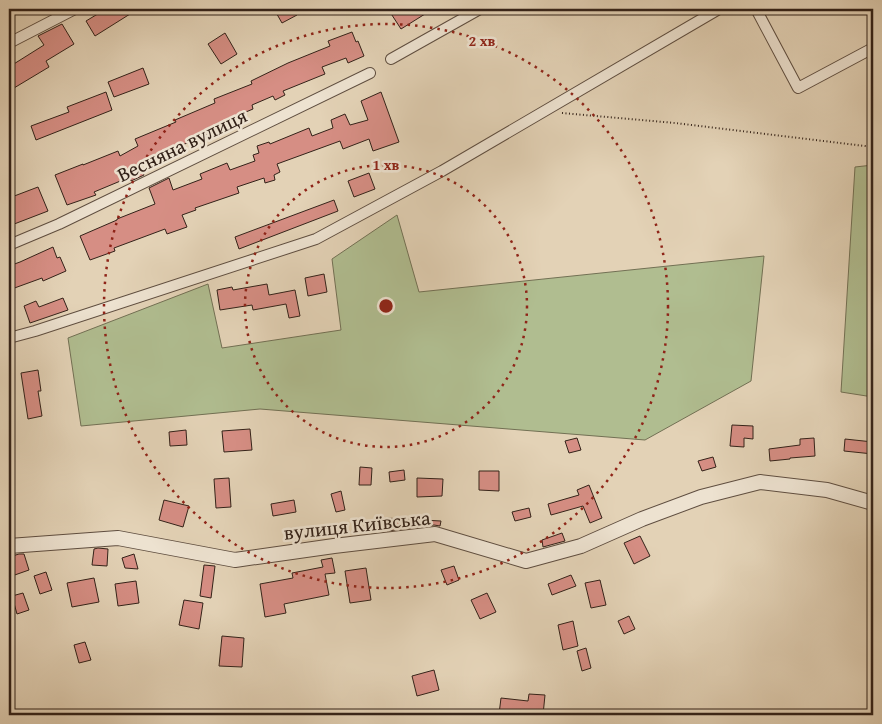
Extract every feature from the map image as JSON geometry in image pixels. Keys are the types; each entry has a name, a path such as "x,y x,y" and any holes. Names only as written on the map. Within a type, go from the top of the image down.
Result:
{"street":[{"path":"9,43 76,9"},
{"path":"391,59 480,9"},
{"path":"9,338 36,331 316,239 442,171 719,9"},
{"path":"756,9 798,88 873,48"},
{"name":"Весняна вулиця","path":"9,245 59,224 370,73"},
{"name":"вулиця Київська","path":"9,546 118,538 235,560 435,534 526,561 581,546 642,519 701,497 760,482 827,490 873,503"}],"path":[{"path":"544,112 675,123 873,147"}],"green space":[{"path":"873,165 873,397 841,392 855,167"},
{"path":"397,215 419,292 764,256 751,381 645,440 260,409 81,426 68,338 208,284 222,348 341,330 332,259"}],"building":[{"path":"106,9 138,9 95,36 86,21"},
{"path":"274,9 294,9 297,15 282,23"},
{"path":"388,9 433,9 401,29"},
{"path":"62,24 74,44 46,61 49,67 9,91 9,67 44,45 38,36"},
{"path":"352,32 364,56 348,63 346,58 322,67 325,74 283,91 285,95 275,100 273,96 252,105 253,109 208,128 210,133 140,166 144,175 131,181 130,177 94,192 96,195 67,205 55,175 118,151 120,156 138,146 135,139 215,103 214,99 252,84 251,81 330,46 328,41"},
{"path":"225,33 237,54 221,64 208,44"},
{"path":"143,68 149,84 114,97 108,82"},
{"path":"106,92 112,110 36,140 31,126 69,112 67,107"},
{"path":"381,92 399,142 373,151 369,139 343,149 340,141 277,164 280,172 274,175 275,180 265,183 264,178 237,187 239,193 195,208 196,210 182,215 187,227 167,234 165,229 114,248 115,251 90,260 80,236 155,204 149,188 169,178 173,190 202,179 200,174 227,163 230,170 255,161 253,155 259,153 257,146 269,142 270,144 309,128 312,136 333,128 331,120 345,114 350,125 368,120 361,101"},
{"path":"369,173 375,189 354,197 348,181"},
{"path":"38,187 48,211 9,226 9,198"},
{"path":"334,200 338,211 239,249 235,237"},
{"path":"53,247 57,258 60,257 66,271 43,281 42,278 9,290 9,266"},
{"path":"324,274 327,292 308,296 305,278"},
{"path":"267,284 269,295 295,290 300,316 289,318 286,304 253,310 252,305 220,310 217,290 232,287 233,290"},
{"path":"63,298 68,310 30,323 24,306 36,301 39,307"},
{"path":"38,370 41,391 38,391 42,416 28,419 21,373"},
{"path":"732,425 753,426 753,439 744,438 744,447 730,446"},
{"path":"250,429 252,450 224,452 222,431"},
{"path":"186,430 187,445 170,446 169,432"},
{"path":"577,438 581,450 569,453 565,441"},
{"path":"814,438 815,456 770,461 769,449 800,445 800,439"},
{"path":"845,439 873,442 873,454 844,451"},
{"path":"713,457 716,467 702,471 698,461"},
{"path":"360,467 372,468 371,485 359,485"},
{"path":"404,470 405,480 390,482 389,472"},
{"path":"479,471 499,471 499,491 479,490"},
{"path":"229,478 231,507 216,508 214,479"},
{"path":"417,478 443,479 442,496 417,497"},
{"path":"589,485 602,518 590,523 583,506 551,515 548,504 579,495 577,490"},
{"path":"341,491 345,510 336,512 331,494"},
{"path":"164,500 189,506 183,527 159,520"},
{"path":"294,500 296,512 273,516 271,504"},
{"path":"529,508 531,517 515,521 512,512"},
{"path":"385,518 441,521 440,526 434,525 387,531"},
{"path":"562,533 565,541 543,547 542,540"},
{"path":"640,536 650,556 634,564 624,543"},
{"path":"94,549 108,549 107,566 92,565"},
{"path":"24,554 29,570 9,577 9,557"},
{"path":"134,554 138,569 125,568 122,558"},
{"path":"332,558 335,573 325,574 329,595 284,604 286,613 265,617 260,584 293,578 292,573 323,567 321,560"},
{"path":"204,565 215,566 211,598 200,596"},
{"path":"454,566 459,580 447,585 441,570"},
{"path":"366,568 371,600 350,603 345,571"},
{"path":"46,572 52,590 40,594 34,576"},
{"path":"571,575 576,586 552,595 548,584"},
{"path":"94,578 99,602 72,607 67,583"},
{"path":"600,580 606,605 591,608 585,583"},
{"path":"136,581 139,603 118,606 115,584"},
{"path":"23,593 29,610 17,614 12,596"},
{"path":"487,593 496,612 480,619 471,600"},
{"path":"184,600 203,603 199,629 179,625"},
{"path":"629,616 635,629 624,634 618,621"},
{"path":"573,621 578,646 563,650 558,625"},
{"path":"222,636 244,638 242,667 219,666"},
{"path":"85,642 91,660 79,663 74,645"},
{"path":"586,648 591,668 582,671 577,651"},
{"path":"434,670 439,690 417,696 412,676"},
{"path":"529,694 545,695 543,715 499,714 501,698 528,701"}]}
